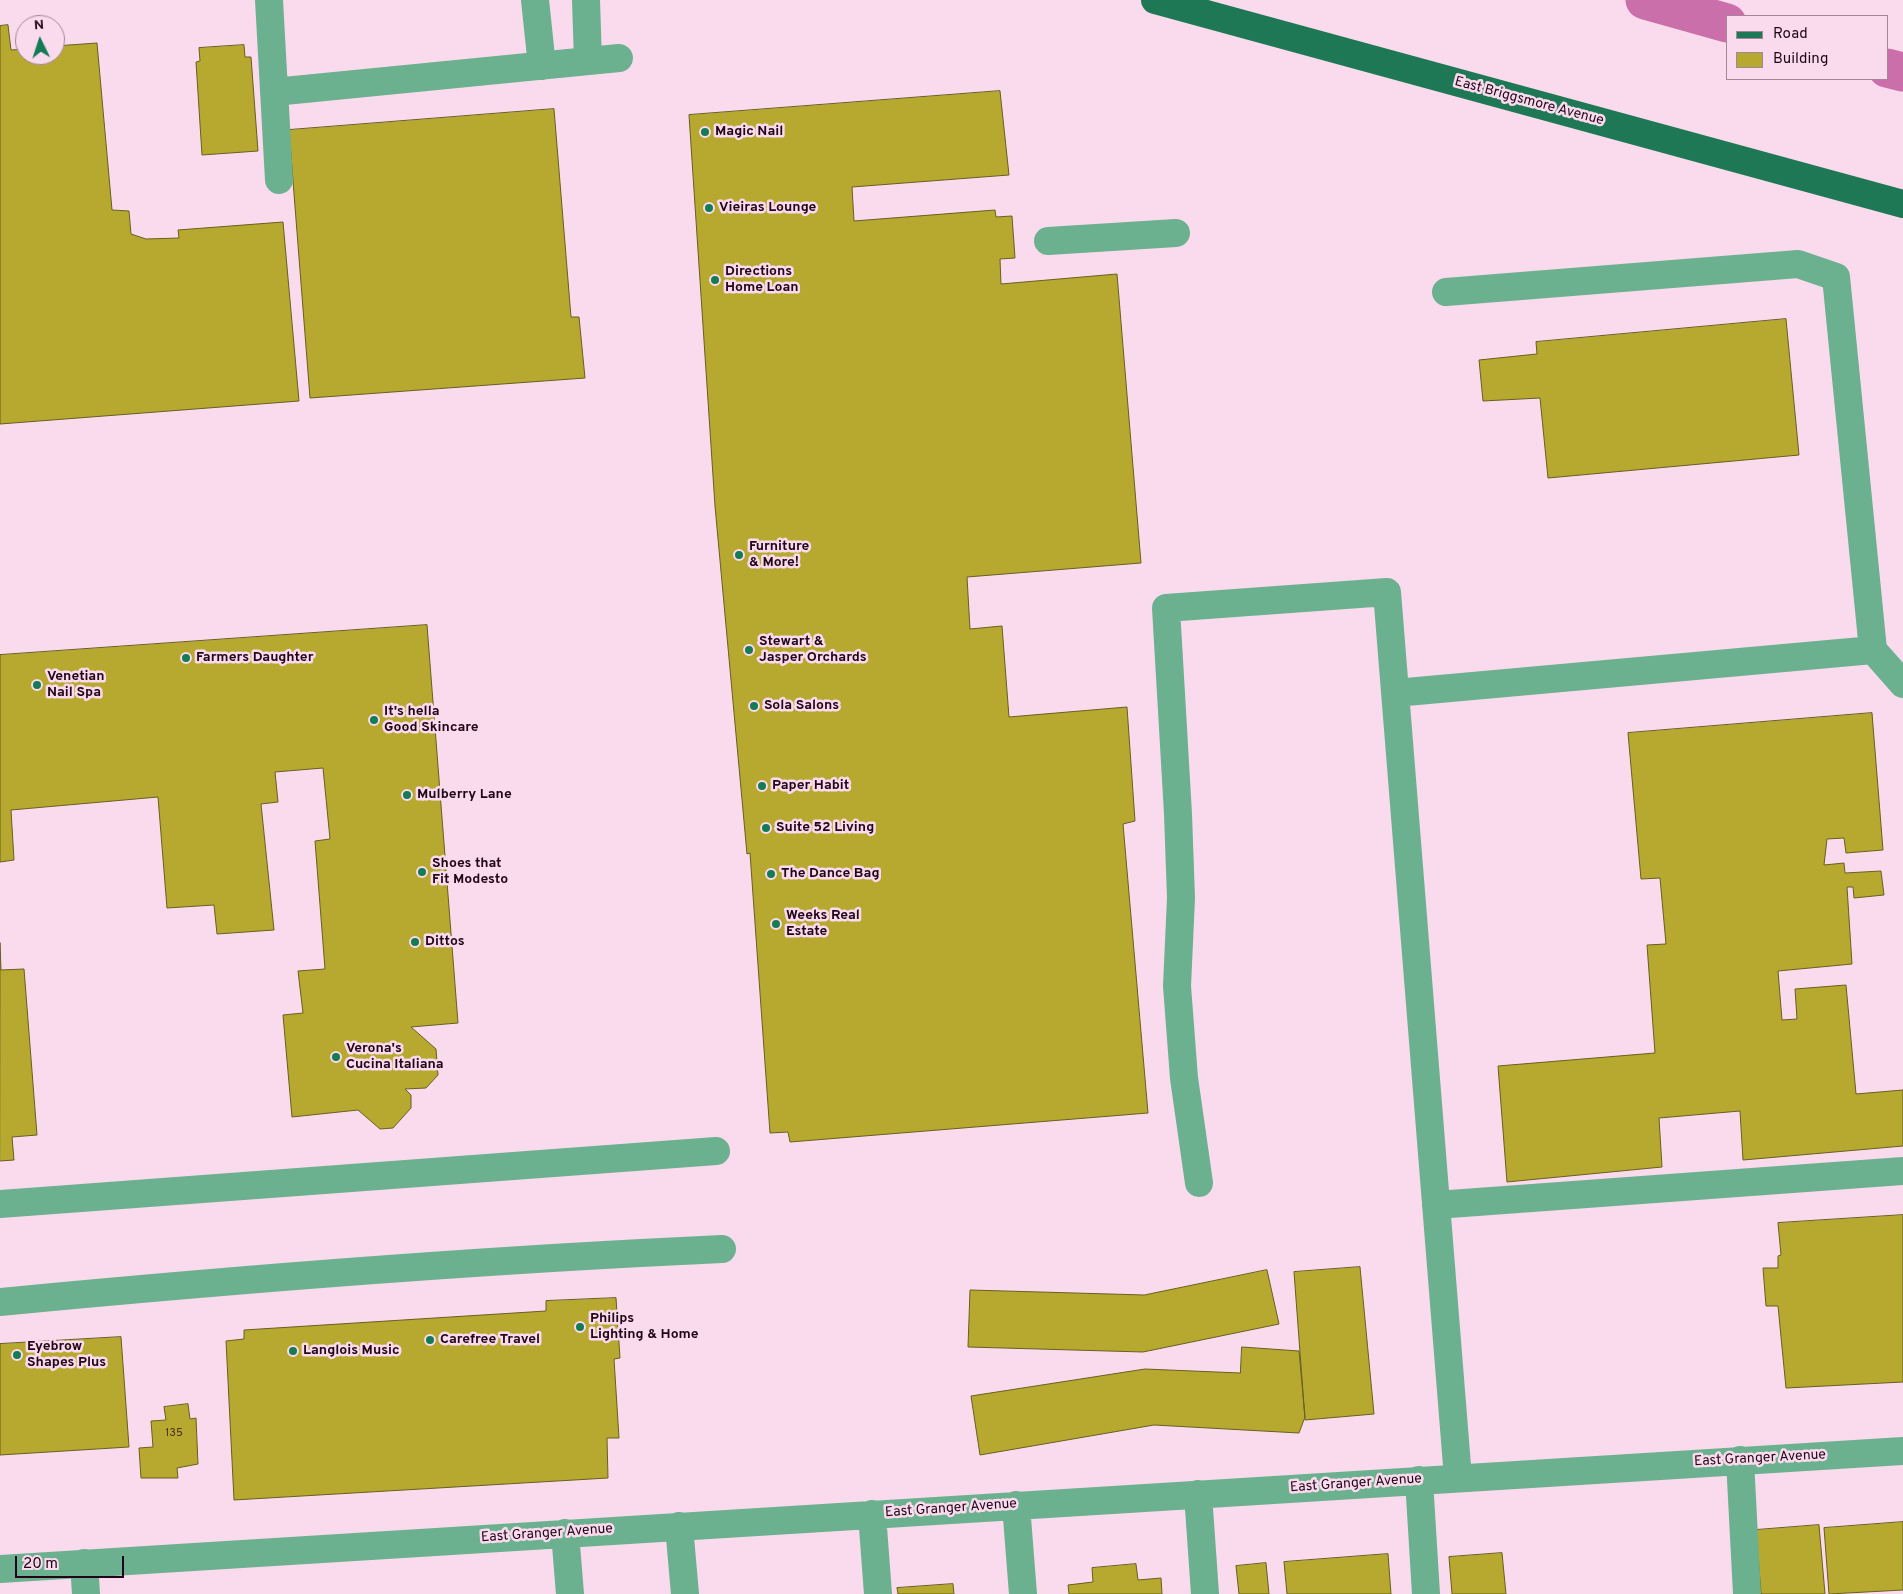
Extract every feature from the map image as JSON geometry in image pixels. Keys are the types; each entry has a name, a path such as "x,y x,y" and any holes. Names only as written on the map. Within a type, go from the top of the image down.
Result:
{"main road":[{"name":"East Briggsmore Avenue","path":"1155,0 1903,204"}],"street":[{"path":"269,0 279,180"},
{"path":"535,0 542,66"},
{"path":"586,0 588,61"},
{"path":"274,92 619,58"},
{"path":"1048,241 1176,233"},
{"path":"1446,292 1798,264 1836,278 1873,650 1903,684"},
{"path":"1199,1183 1184,1078 1177,986 1181,898 1179,823 1166,608 1387,592 1458,1478"},
{"path":"1395,693 1873,650"},
{"path":"0,1204 716,1151"},
{"path":"1436,1205 1903,1171"},
{"path":"0,1302 199,1283 722,1249"},
{"name":"East Granger Avenue","path":"0,1569 1903,1451"},
{"path":"1740,1460 1747,1594"},
{"path":"1419,1480 1426,1594"},
{"path":"1198,1494 1205,1594"},
{"path":"1016,1505 1023,1594"},
{"path":"872,1514 878,1594"},
{"path":"679,1526 685,1594"},
{"path":"565,1533 570,1594"},
{"path":"84,1563 86,1594"}],"building":[{"path":"8,25 11,50 15,50 15,65 65,65 65,45 97,43 112,210 129,211 131,234 146,239 179,238 178,230 283,222 299,401 0,424 0,26"},
{"path":"244,45 245,57 251,57 258,151 202,155 196,62 200,61 199,48"},
{"path":"1000,91 1009,175 852,187 854,221 995,210 996,217 1012,216 1015,258 1000,259 1001,284 1117,274 1141,563 967,577 970,629 1002,626 1009,717 1127,707 1135,821 1123,824 1148,1113 790,1142 788,1132 770,1133 750,853 747,854 715,506 689,115"},
{"path":"554,109 571,317 579,317 585,378 310,398 289,130"},
{"path":"1786,319 1799,455 1548,478 1540,398 1483,401 1479,360 1537,354 1536,342"},
{"path":"427,625 458,1023 411,1027 436,1049 438,1075 426,1088 405,1089 411,1095 411,1108 393,1128 380,1129 358,1110 292,1117 283,1015 303,1013 298,971 325,969 315,841 330,839 323,768 275,772 278,802 261,804 274,930 217,934 214,905 167,908 158,797 11,810 14,860 0,862 0,655"},
{"path":"1872,713 1883,850 1846,853 1844,838 1827,839 1824,865 1844,863 1845,873 1881,871 1884,895 1854,898 1853,887 1847,887 1852,964 1778,971 1782,1020 1797,1019 1795,989 1846,985 1856,1094 1903,1090 1903,1146 1743,1160 1740,1111 1659,1118 1662,1167 1507,1182 1498,1066 1655,1053 1647,945 1666,944 1660,878 1641,879 1628,733"},
{"path":"0,943 1,970 24,969 37,1135 12,1137 14,1160 0,1161"},
{"path":"1903,1215 1903,1382 1786,1388 1778,1306 1766,1306 1763,1268 1778,1268 1778,1256 1781,1255 1778,1223"},
{"path":"1360,1267 1374,1414 1305,1420 1294,1272"},
{"path":"1267,1270 1279,1324 1143,1352 968,1347 970,1290 1144,1295"},
{"path":"616,1298 620,1358 614,1359 619,1438 607,1438 608,1478 234,1500 226,1341 244,1339 244,1330 546,1311 546,1301"},
{"path":"121,1337 129,1447 0,1455 0,1344"},
{"path":"1242,1347 1299,1351 1305,1417 1299,1433 1154,1425 980,1455 971,1396 1145,1369 1240,1373"},
{"path":"188,1404 190,1419 196,1418 198,1464 177,1468 178,1478 141,1478 139,1448 153,1447 151,1421 166,1420 164,1407"},
{"path":"1903,1522 1903,1590 1829,1594 1824,1528"},
{"path":"1819,1525 1825,1594 1761,1594 1756,1530"},
{"path":"1502,1553 1506,1594 1452,1594 1449,1557"},
{"path":"1388,1554 1391,1594 1287,1594 1284,1562"},
{"path":"1266,1563 1269,1594 1239,1594 1236,1566"},
{"path":"1136,1564 1138,1580 1161,1578 1162,1594 1069,1594 1068,1585 1093,1582 1092,1568"},
{"path":"953,1584 954,1594 898,1594 897,1588"}],"waterway":[{"path":"1645,0 1726,23"},
{"path":"1888,68 1903,72"}],"place":[{"name":"Magic Nail","path":"705,132"},
{"name":"Vieiras Lounge","path":"709,208"},
{"name":"Directions Home Loan","path":"715,280"},
{"name":"Furniture & More!","path":"739,555"},
{"name":"Stewart & Jasper Orchards","path":"749,650"},
{"name":"Farmers Daughter","path":"186,658"},
{"name":"Venetian Nail Spa","path":"37,685"},
{"name":"Sola Salons","path":"754,706"},
{"name":"It's hella Good Skincare","path":"374,720"},
{"name":"Paper Habit","path":"762,786"},
{"name":"Mulberry Lane","path":"407,795"},
{"name":"Suite 52 Living","path":"766,828"},
{"name":"Shoes that Fit Modesto","path":"422,872"},
{"name":"The Dance Bag","path":"771,874"},
{"name":"Weeks Real Estate","path":"776,924"},
{"name":"Dittos","path":"415,942"},
{"name":"Verona's Cucina Italiana","path":"336,1057"},
{"name":"Philips Lighting & Home","path":"580,1327"},
{"name":"Carefree Travel","path":"430,1340"},
{"name":"Langlois Music","path":"293,1351"},
{"name":"Eyebrow Shapes Plus","path":"17,1355"}]}
